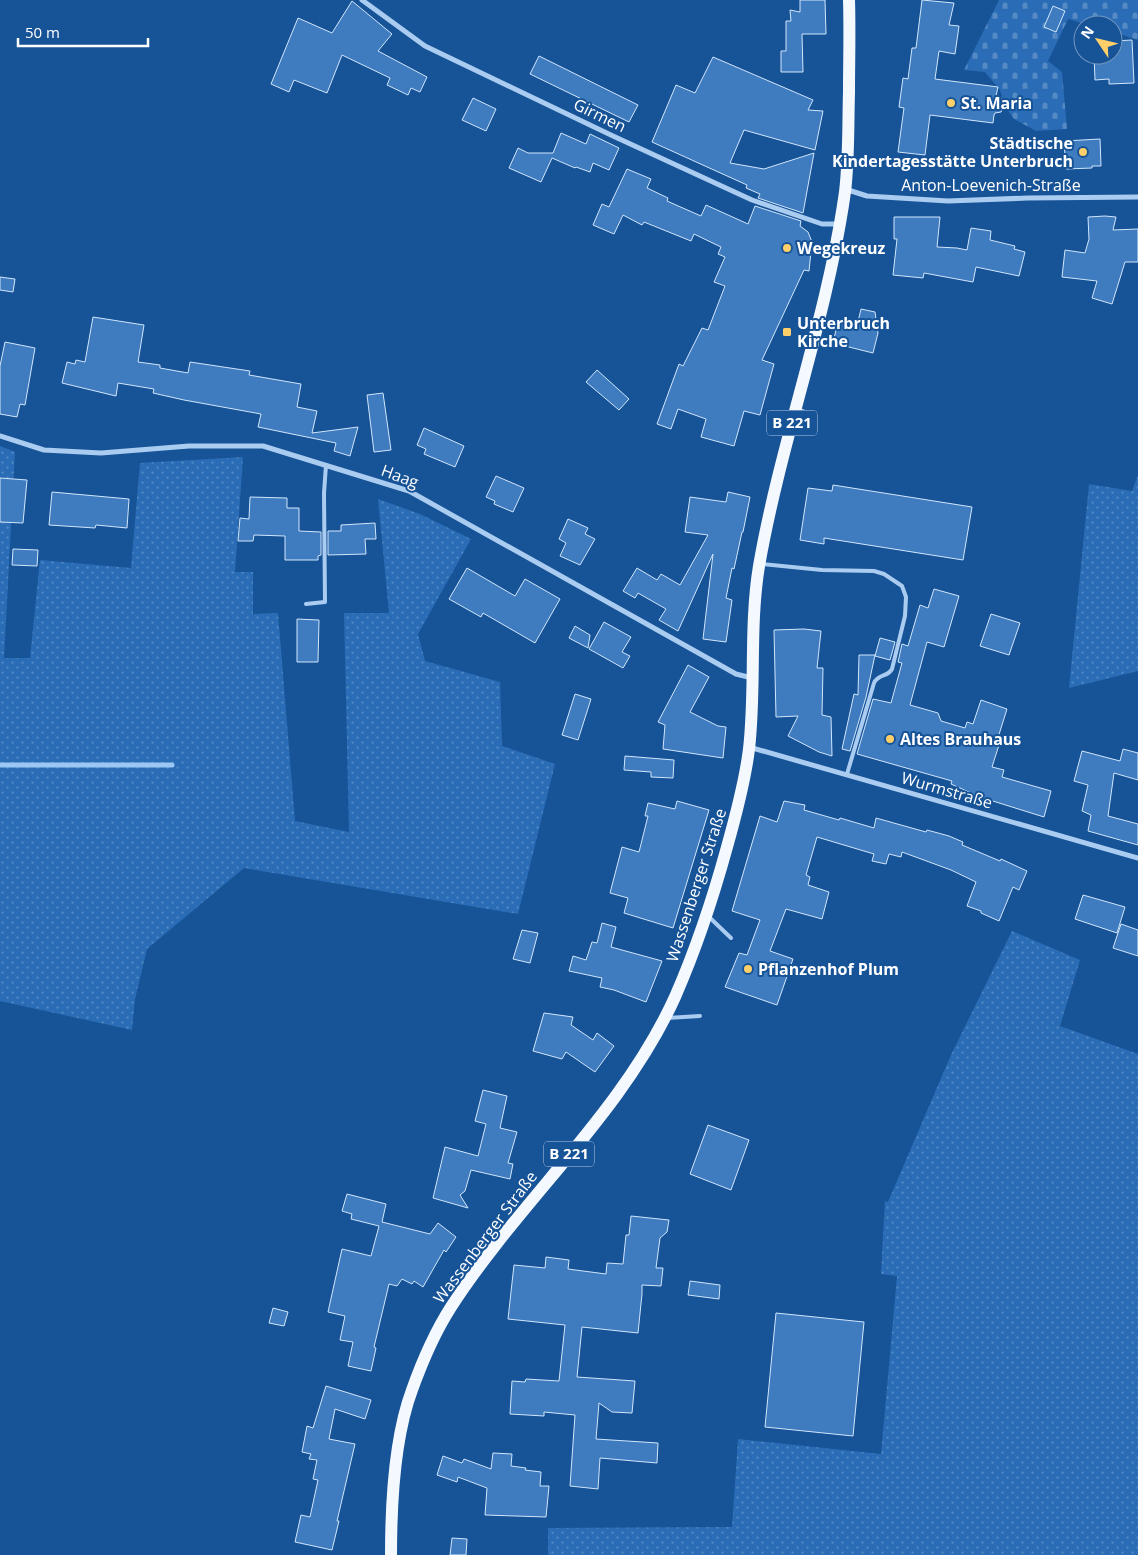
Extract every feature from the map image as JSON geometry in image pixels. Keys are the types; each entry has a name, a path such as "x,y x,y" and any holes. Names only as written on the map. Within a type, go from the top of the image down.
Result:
{"main road":[{"name":"Wassenberger Straße","path":"391,1555 395,1478 403,1419 411,1392 434,1339 449,1310 475,1272 618,1094 638,1066 676,994 721,870 736,817 749,746 754,615 760,564 778,479 830,272 845,189 848,157 849,0"}],"street":[{"name":"Girmen","path":"362,0 425,46 613,136 752,200 822,224 839,224"},
{"name":"Anton-Loevenich-Straße","path":"845,189 867,196 948,201 1138,197"},
{"name":"Haag","path":"0,436 44,450 101,453 189,446 263,446 409,491 736,674 752,678"},
{"name":"Wurmstraße","path":"749,746 1138,858"}],"lane":[{"path":"796,408 812,415"},
{"path":"306,604 325,602 324,493 326,465"},
{"path":"760,564 822,570 874,571 884,574 902,586 906,597 905,616 892,669 889,674 877,678 874,683 847,774"},
{"path":"706,915 731,938"},
{"path":"665,1018 700,1016"}],"green space":[{"path":"999,0 1138,0 1138,40 1123,35 1123,15 1073,15 1073,20 1068,19 1048,61 1062,72 1067,129 1036,131 1014,119 1005,107 1000,90 985,72 964,70"},
{"path":"0,446 15,452 4,658 30,658 40,560 131,568 140,463 243,457 235,572 253,572 253,614 278,613 295,821 349,832 344,613 389,613 378,499 420,514 471,539 418,634 425,661 500,682 502,746 555,764 518,914 244,868 147,949 135,999 132,1030 0,1001"},
{"path":"1138,475 1138,671 1069,688 1089,484 1132,491"},
{"path":"1012,931 1080,960 1060,1026 1138,1054 1138,1555 548,1555 548,1528 732,1527 738,1439 881,1454 897,1276 881,1274 885,1201 888,1202 951,1055"}],"building":[{"path":"800,0 825,0 826,34 802,34 803,72 781,72 781,51 786,51 786,21 791,21 790,10 800,12"},
{"name":"St. Maria","path":"922,0 954,3 949,25 959,26 955,54 939,51 935,79 998,87 996,96 1000,96 1004,106 1001,112 995,113 993,123 930,115 925,155 898,152 904,108 899,107 903,78 908,79 912,48 916,48"},
{"path":"352,1 392,34 378,51 427,77 420,92 411,88 408,95 387,85 390,78 342,55 327,93 294,80 289,92 271,84 298,18 332,33"},
{"path":"1053,6 1065,11 1056,32 1044,27"},
{"path":"1123,40 1132,40 1134,83 1109,84 1109,79 1095,80 1094,65 1123,65"},
{"path":"539,56 638,105 629,122 530,74"},
{"path":"713,57 813,100 808,110 823,111 815,150 744,130 730,163 764,169 814,153 803,213 758,198 760,194 746,188 747,185 652,142 676,85 695,93"},
{"path":"473,98 496,109 486,131 462,120"},
{"path":"561,133 586,144 590,134 619,148 609,170 593,163 590,172 552,158 541,182 509,168 518,148 528,153 553,153"},
{"name":"Städtische Kindertagesstätte Unterbruch","path":"1100,139 1101,166 1066,169 1064,141"},
{"path":"627,169 651,179 647,188 668,198 667,201 701,216 706,205 748,224 755,206 801,221 800,226 808,232 812,242 809,271 804,270 762,360 774,364 760,415 744,411 734,446 701,437 706,419 678,409 671,429 657,424 679,364 683,366 702,328 708,330 725,286 714,282 725,257 718,254 721,247 694,234 691,241 644,222 642,225 623,215 614,234 593,225 602,204 609,207"},
{"path":"894,217 940,217 937,247 967,250 971,228 991,231 990,240 1015,246 1014,249 1025,252 1019,276 976,267 973,282 924,273 923,278 893,275 897,239 894,239"},
{"path":"1088,217 1116,217 1113,230 1138,229 1138,262 1125,262 1112,304 1092,298 1097,281 1062,277 1065,250 1085,253 1089,239"},
{"path":"0,277 15,279 13,292 0,290"},
{"path":"861,309 875,312 878,333 873,353 833,343 838,321 857,326"},
{"path":"93,317 144,325 138,362 160,365 160,368 188,373 190,362 250,371 249,375 301,384 297,407 317,411 312,433 358,427 350,456 334,451 336,443 258,427 261,414 184,400 153,393 154,389 118,383 116,396 62,383 67,362 75,364 76,360 85,362"},
{"path":"5,342 35,348 25,405 20,404 17,417 0,414 0,366"},
{"path":"597,370 629,399 619,410 586,382"},
{"path":"383,393 391,450 374,452 367,395"},
{"path":"424,428 464,446 455,467 424,454 426,449 417,445"},
{"path":"496,476 524,488 513,512 494,504 495,501 486,497"},
{"path":"0,478 27,480 23,523 0,522"},
{"path":"833,485 972,507 963,560 824,538 824,544 800,540 808,488 832,491"},
{"path":"52,492 129,499 127,528 96,525 95,528 49,525"},
{"path":"728,492 750,497 726,598 732,600 726,642 703,639 713,554 678,631 659,620 666,609 638,593 635,598 623,591 637,568 657,580 661,574 680,585 708,535 685,532 690,497 726,502"},
{"path":"250,497 287,498 287,508 299,508 299,531 321,532 321,555 318,556 318,560 285,560 285,536 254,535 253,541 238,541 240,518 249,519"},
{"path":"568,519 588,528 585,534 595,539 580,565 560,556 566,543 559,539"},
{"path":"375,523 376,539 365,539 366,554 328,555 328,531 341,531 341,525"},
{"path":"13,549 38,550 37,566 12,565"},
{"path":"467,568 515,596 525,579 560,599 535,643 483,613 481,617 449,599"},
{"path":"934,589 959,596 944,647 927,642 910,705 938,713 941,721 965,728 967,722 973,724 981,700 1007,709 996,744 999,745 992,767 1004,770 1002,777 1051,791 1044,817 980,797 951,784 952,781 857,754 873,699 891,703 902,663 898,662 902,644 908,646 920,605 928,608"},
{"path":"991,614 1020,623 1009,655 980,646"},
{"path":"297,619 319,620 318,662 297,662"},
{"path":"604,622 631,637 622,652 630,656 623,668 589,649"},
{"path":"575,626 590,635 588,648 569,638"},
{"path":"804,629 821,631 817,668 823,668 822,715 831,717 832,756 819,752 788,736 798,716 776,717 774,630"},
{"path":"880,638 895,642 890,660 875,656"},
{"path":"859,655 875,655 866,697 850,751 842,749 854,694 858,695"},
{"path":"688,665 709,677 690,712 718,726 726,727 723,758 663,749 665,725 658,722"},
{"path":"575,694 591,699 578,740 562,735"},
{"path":"1123,749 1138,753 1138,780 1114,773 1108,816 1138,824 1138,845 1088,831 1091,815 1082,811 1088,785 1074,781 1082,751 1120,761"},
{"path":"625,756 674,760 673,778 651,777 651,772 624,770"},
{"path":"677,801 709,810 673,928 624,913 628,898 610,893 622,847 639,852 648,816 645,816 648,803 675,809"},
{"path":"784,801 805,805 804,810 874,828 876,818 926,832 927,830 949,836 963,842 962,845 1027,871 1019,890 1013,887 999,921 967,906 976,882 951,870 902,852 901,857 889,854 886,864 872,861 874,854 817,837 806,875 810,877 808,885 829,892 822,919 786,909 770,951 793,959 777,1005 725,987 739,953 747,955 760,920 732,911 760,816 777,822"},
{"path":"1083,895 1125,907 1117,933 1075,919"},
{"path":"602,923 616,927 611,947 662,961 646,1002 600,987 602,978 569,971 573,956 586,960 592,942 597,943"},
{"path":"1121,924 1138,930 1138,956 1113,948"},
{"path":"522,930 538,933 530,963 513,959"},
{"path":"544,1013 573,1017 571,1025 593,1040 597,1033 614,1046 595,1072 566,1052 562,1059 533,1051"},
{"path":"483,1090 507,1096 500,1128 517,1132 508,1163 513,1164 510,1179 471,1170 465,1191 460,1195 468,1208 433,1198 445,1147 478,1156 486,1124 475,1121"},
{"path":"708,1125 749,1140 731,1190 690,1174"},
{"path":"347,1194 386,1204 382,1222 430,1234 438,1223 456,1237 446,1252 444,1250 423,1287 414,1281 412,1284 402,1279 397,1286 389,1284 374,1347 376,1348 371,1371 348,1366 353,1342 340,1340 345,1316 328,1312 342,1249 371,1256 379,1226 351,1219 352,1214 342,1211"},
{"path":"631,1216 669,1220 667,1232 660,1238 656,1268 663,1268 661,1286 642,1285 638,1333 582,1327 577,1377 635,1381 632,1413 612,1412 599,1403 596,1439 658,1443 657,1463 600,1458 598,1489 570,1486 575,1415 544,1412 544,1416 510,1414 512,1381 525,1382 526,1379 559,1381 565,1325 508,1319 514,1265 545,1268 546,1257 569,1260 568,1269 606,1274 607,1263 623,1264 626,1235 629,1235"},
{"path":"690,1281 720,1285 719,1299 688,1295"},
{"path":"273,1308 288,1312 284,1326 269,1323"},
{"path":"776,1313 864,1322 853,1436 765,1427"},
{"path":"326,1386 371,1400 365,1419 335,1409 329,1439 355,1444 332,1550 295,1542 301,1515 310,1517 318,1480 313,1479 317,1460 309,1459 311,1454 302,1452 307,1426 313,1428"},
{"path":"493,1453 512,1454 511,1466 541,1472 540,1486 549,1486 546,1517 485,1515 487,1488 458,1477 457,1482 437,1475 443,1456 462,1463 464,1459 491,1469"},
{"path":"452,1538 467,1539 466,1555 450,1555"}],"waterway":[{"path":"0,765 172,765"}],"place":[{"name":"St. Maria","path":"951,103"},
{"name":"Städtische Kindertagesstätte Unterbruch","path":"1083,152"},
{"name":"Wegekreuz","path":"787,248"},
{"name":"Unterbruch Kirche","path":"787,332"},
{"name":"Altes Brauhaus","path":"890,739"},
{"name":"Pflanzenhof Plum","path":"748,969"}]}
